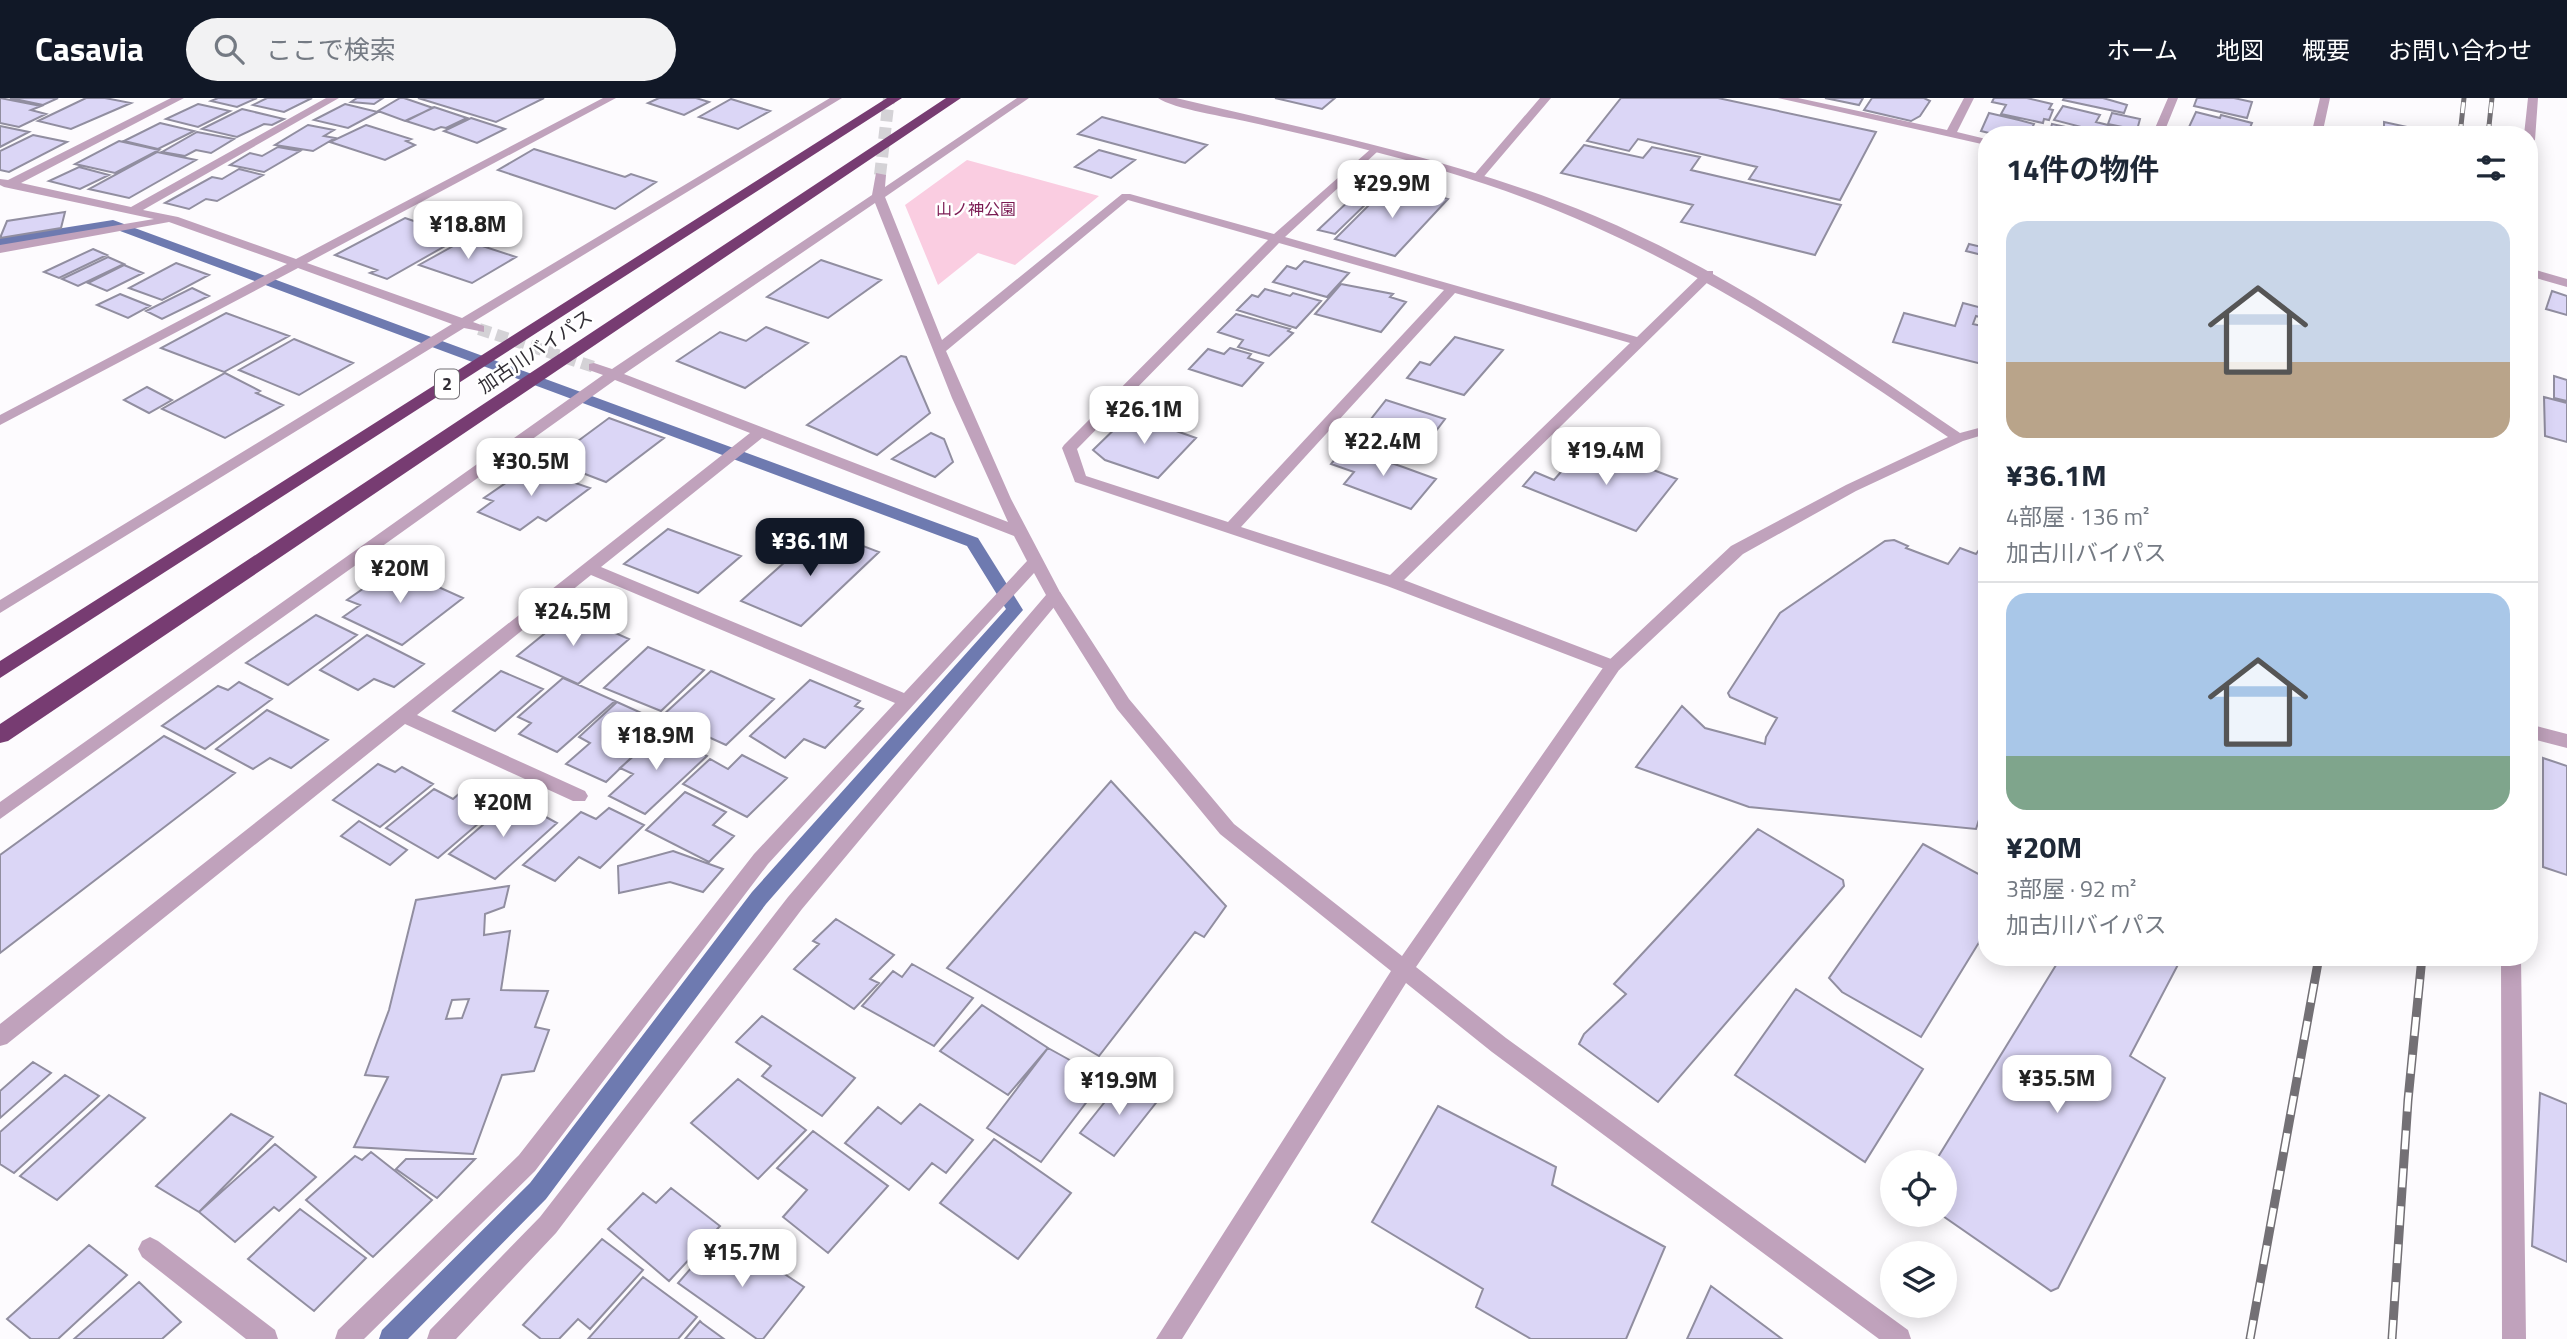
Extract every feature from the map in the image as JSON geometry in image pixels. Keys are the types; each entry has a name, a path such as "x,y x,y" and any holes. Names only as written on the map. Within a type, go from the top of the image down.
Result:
{"highway":[{"name":"加古川バイパス","path":"0,671 896,98"},
{"name":"加古川バイパス","path":"0,735 955,98"}],"street":[{"path":"3,184 179,98"},
{"path":"132,211 334,98"},
{"path":"0,421 611,98"},
{"path":"0,607 837,98"},
{"path":"0,812 614,374 1024,98"},
{"path":"1163,98 1477,178 1590,218 1709,274 1805,333 1958,438"},
{"path":"1477,178 1546,98"},
{"path":"1787,98 1978,140"},
{"path":"1951,134 1969,98"},
{"path":"2161,126 2173,98"},
{"path":"2318,126 2325,98"},
{"path":"2530,126 2533,98"},
{"path":"1373,150 1276,239 1069,448 1080,479 1393,582 1613,666"},
{"path":"880,175 878,195 1018,532 1054,596 1123,704 1227,829 1499,1045 1899,1339"},
{"path":"3,184 174,220 479,328"},
{"path":"940,349 1126,196 1637,341"},
{"path":"0,249 174,220"},
{"path":"1393,582 1637,341 1709,274"},
{"path":"2538,275 2567,283"},
{"path":"1232,527 1452,289"},
{"path":"594,367 1018,532"},
{"path":"0,1037 760,432"},
{"path":"1168,1339 1404,969 1613,666 1737,550 1851,488 1958,438 1978,432"},
{"path":"347,1339 527,1163 761,859 1035,562"},
{"path":"590,568 907,701"},
{"path":"439,1339 548,1225 795,903 1054,596"},
{"path":"404,716 579,796"},
{"path":"2538,733 2567,741"},
{"path":"2511,966 2514,1339"},
{"path":"150,1249 265,1339"}],"green space":[{"name":"山ノ神公園","path":"967,160 1099,196 1015,265 978,253 938,285 905,205"}],"building":[{"path":"0,98 41,106 31,110 46,114 19,127 0,123"},
{"path":"10,98 58,98 43,105"},
{"path":"86,98 131,103 71,129 38,121"},
{"path":"218,98 257,98 237,107 211,101"},
{"path":"267,98 312,98 284,112 253,105"},
{"path":"357,98 383,98 374,104 351,102"},
{"path":"400,98 433,108 405,121 378,111"},
{"path":"418,98 544,98 496,122"},
{"path":"659,98 696,98 709,102 684,115 648,103"},
{"path":"1275,98 1335,98 1322,109"},
{"path":"1621,98 1718,98 1876,132 1840,200 1749,179 1757,167 1638,139 1629,151 1587,141"},
{"path":"1825,98 1863,98 1859,105"},
{"path":"1872,98 1924,98 1930,101 1920,116 1911,121 1864,110"},
{"path":"1994,98 2027,98 2052,104 2049,109 2053,110 2049,120 2044,119 2043,123 2001,114 2006,105 1992,102"},
{"path":"2103,98 2127,105 2124,113 2063,100"},
{"path":"2197,98 2234,98 2252,102 2247,118 2194,106"},
{"path":"731,99 770,111 738,129 699,117"},
{"path":"198,104 230,111 198,127 166,119"},
{"path":"345,104 378,112 348,128 314,120"},
{"path":"2063,106 2100,115 2096,122 2112,126 2077,126 2054,120"},
{"path":"434,107 467,118 446,128 434,130 406,121"},
{"path":"242,109 284,119 272,125 264,124 237,137 202,129"},
{"path":"2196,112 2252,123 2251,126 2189,126"},
{"path":"1989,113 2034,124 2033,126 1983,126"},
{"path":"2112,113 2140,119 2138,126 2108,124"},
{"path":"1102,117 1207,145 1185,163 1078,134"},
{"path":"471,118 505,129 477,143 444,131"},
{"path":"2384,122 2402,126 2384,126"},
{"path":"160,123 194,131 158,149 124,141"},
{"path":"308,125 334,130 324,136 335,138 313,151 275,145"},
{"path":"366,125 411,139 406,141 415,145 385,160 330,142"},
{"path":"0,126 29,132 0,147"},
{"path":"197,132 234,139 211,153 196,150 185,156 162,152"},
{"path":"33,135 67,142 9,172 0,170 0,151"},
{"path":"119,141 159,150 115,173 75,164"},
{"path":"1584,145 1643,158 1652,147 1700,157 1691,170 1841,205 1815,255 1681,222 1693,205 1561,173"},
{"path":"278,147 300,151 264,172 230,165 250,153 262,156"},
{"path":"534,149 625,177 631,174 656,182 615,209 498,170"},
{"path":"1099,150 1135,160 1111,178 1075,167"},
{"path":"157,152 196,160 129,198 89,189"},
{"path":"79,167 109,175 80,189 49,181"},
{"path":"239,169 263,175 217,201 206,199 189,209 165,203 212,177 222,179"},
{"path":"1390,184 1448,199 1395,256 1335,239"},
{"path":"1355,195 1371,199 1335,234 1318,230"},
{"path":"65,212 61,228 0,238 7,221"},
{"path":"405,218 461,237 387,279 370,273 377,270 335,255"},
{"path":"464,240 516,257 472,283 419,265"},
{"path":"1969,244 1978,246 1978,254 1966,251"},
{"path":"93,249 107,255 59,278 44,272"},
{"path":"108,257 124,264 78,286 62,279"},
{"path":"821,260 881,280 828,318 767,297"},
{"path":"1304,261 1349,273 1327,297 1273,282 1287,266 1296,269"},
{"path":"176,263 209,275 162,300 129,288"},
{"path":"124,265 143,273 107,291 88,283"},
{"path":"1341,284 1393,294 1390,297 1406,302 1381,332 1315,314"},
{"path":"192,288 209,296 162,319 146,311"},
{"path":"1265,289 1321,301 1296,328 1237,310 1252,295 1258,297"},
{"path":"2552,291 2567,296 2567,315 2546,309"},
{"path":"120,294 150,306 128,318 97,305"},
{"path":"1963,303 1978,307 1978,317 1973,324 1978,325 1978,363 1893,342 1904,313 1955,326"},
{"path":"226,313 289,336 224,372 161,348"},
{"path":"1236,314 1290,329 1288,331 1293,333 1269,356 1238,347 1243,340 1218,332"},
{"path":"766,327 808,343 745,388 677,361 720,332 746,341"},
{"path":"1455,337 1503,350 1464,395 1407,378 1420,362 1430,365"},
{"path":"294,339 353,363 299,395 239,370"},
{"path":"1230,348 1251,354 1248,358 1263,363 1242,386 1189,369 1208,349 1224,354"},
{"path":"901,356 906,357 930,413 877,455 807,425"},
{"path":"225,373 260,391 256,393 283,405 225,438 162,409"},
{"path":"2554,376 2567,380 2567,401 2554,398"},
{"path":"147,387 172,400 149,413 124,400"},
{"path":"2544,397 2567,403 2567,442 2545,436"},
{"path":"1386,400 1445,419 1420,452 1360,433"},
{"path":"1134,416 1196,438 1158,478 1105,460 1093,450 1125,419 1130,421"},
{"path":"609,418 664,438 606,482 551,461"},
{"path":"931,433 944,439 953,462 935,477 892,459"},
{"path":"1585,444 1677,479 1636,531 1523,486 1535,472 1554,480"},
{"path":"1345,447 1436,479 1411,509 1344,484 1354,472 1331,464"},
{"path":"529,467 590,488 546,521 538,517 520,530 478,512 493,501 484,498"},
{"path":"668,529 741,556 698,593 624,564"},
{"path":"821,530 879,552 801,626 741,601"},
{"path":"1894,540 1908,546 1906,548 1948,564 1960,548 1976,554 1978,551 1976,829 1749,807 1636,767 1682,706 1705,728 1765,744 1777,718 1730,697 1728,693 1780,613 1885,541"},
{"path":"394,567 463,598 402,645 343,617 360,605 347,600"},
{"path":"570,613 629,639 578,684 517,656"},
{"path":"316,615 357,635 288,685 246,663"},
{"path":"367,635 424,664 394,687 374,679 358,690 320,670"},
{"path":"648,647 704,670 661,711 604,688"},
{"path":"501,671 543,689 495,731 453,711"},
{"path":"711,671 774,699 726,745 662,716"},
{"path":"563,678 615,701 557,752 519,734 531,723 518,717"},
{"path":"810,680 860,701 855,706 863,709 825,748 804,739 785,758 750,736"},
{"path":"239,682 272,699 205,749 162,726 218,686 228,690"},
{"path":"617,702 666,724 606,782 566,764 590,743 579,737"},
{"path":"267,710 328,740 291,768 270,758 253,769 216,749"},
{"path":"660,733 707,756 645,814 609,796 633,774 620,768"},
{"path":"164,736 235,773 0,953 0,855"},
{"path":"742,755 787,778 747,817 683,784 710,759 728,769"},
{"path":"2543,758 2567,766 2567,875 2543,867"},
{"path":"378,764 395,772 402,767 433,784 380,827 333,800"},
{"path":"1111,781 1226,906 1204,937 1195,932 1099,1056 947,968"},
{"path":"434,789 453,799 461,792 493,811 438,858 386,828"},
{"path":"685,792 726,812 713,825 734,836 709,862 646,830"},
{"path":"513,799 557,823 495,879 449,854"},
{"path":"609,808 644,825 600,868 579,857 555,881 523,865 581,812 596,819"},
{"path":"359,821 407,850 390,865 341,836"},
{"path":"1758,829 1843,880 1844,886 1658,1102 1579,1044 1584,1034 1626,994 1614,984"},
{"path":"1923,844 1978,874 1978,944 1921,1037 1842,992 1829,978"},
{"path":"673,851 723,869 703,892 670,882 619,893 618,866"},
{"path":"509,886 504,907 485,914 484,935 510,931 501,990 548,991 535,1027 549,1030 534,1071 502,1075 473,1154 354,1147 388,1077 365,1075 389,1010 416,900","holes":["469,999 462,1018 446,1019 452,1000"]},
{"path":"836,919 894,955 870,979 879,983 854,1009 794,969 819,944 813,941"},
{"path":"912,964 973,998 934,1046 862,1006 893,971 902,977"},
{"path":"2055,966 2177,966 2130,1056 2165,1078 2058,1288 2051,1291 1957,1226 1957,1150 1942,1150"},
{"path":"1796,989 1923,1069 1865,1162 1735,1075"},
{"path":"982,1005 1048,1048 1008,1095 940,1051"},
{"path":"762,1016 855,1078 822,1116 762,1076 771,1066 736,1042"},
{"path":"1048,1048 1104,1079 1041,1162 987,1128"},
{"path":"33,1062 51,1073 0,1118 0,1091"},
{"path":"65,1075 99,1096 14,1173 0,1164 0,1132"},
{"path":"1124,1078 1159,1099 1114,1156 1080,1133"},
{"path":"738,1079 806,1130 758,1179 691,1123"},
{"path":"2540,1093 2567,1104 2567,1262 2532,1246"},
{"path":"109,1095 145,1118 57,1200 20,1176"},
{"path":"920,1104 973,1140 946,1173 932,1163 909,1190 845,1143 878,1107 901,1124"},
{"path":"1438,1106 1556,1167 1552,1185 1665,1247 1626,1339 1531,1339 1476,1307 1483,1289 1372,1222"},
{"path":"231,1114 273,1137 199,1212 156,1186"},
{"path":"813,1131 888,1186 828,1253 783,1217 807,1190 777,1168"},
{"path":"994,1139 1071,1193 1018,1259 940,1203"},
{"path":"275,1144 316,1177 279,1211 274,1207 235,1242 199,1212"},
{"path":"371,1152 432,1200 373,1257 306,1200 355,1156 362,1160"},
{"path":"406,1159 475,1159 437,1198 396,1169"},
{"path":"671,1188 720,1226 669,1281 608,1229 643,1193 656,1203"},
{"path":"300,1209 366,1258 314,1311 248,1259"},
{"path":"602,1239 643,1270 590,1329 578,1319 559,1339 541,1339 523,1325"},
{"path":"714,1242 745,1263 753,1253 804,1287 763,1339 757,1339 678,1283"},
{"path":"89,1245 127,1275 58,1339 31,1339 7,1319"},
{"path":"643,1277 697,1317 678,1339 588,1339"},
{"path":"139,1282 181,1322 162,1339 74,1339"},
{"path":"1711,1286 1782,1339 1687,1339"},
{"path":"700,1321 702,1323 724,1339 685,1339"}],"waterway":[{"path":"0,242 113,224 973,542 1015,610 759,898 538,1191 391,1339"}],"tunnel":[{"path":"880,175 889,98"},
{"path":"479,329 594,367"}],"railway":[{"path":"2461,126 2464,98"},
{"path":"2489,126 2492,98"},
{"path":"2250,1339 2317,966"},
{"path":"2392,1339 2408,1100 2421,966"}]}
